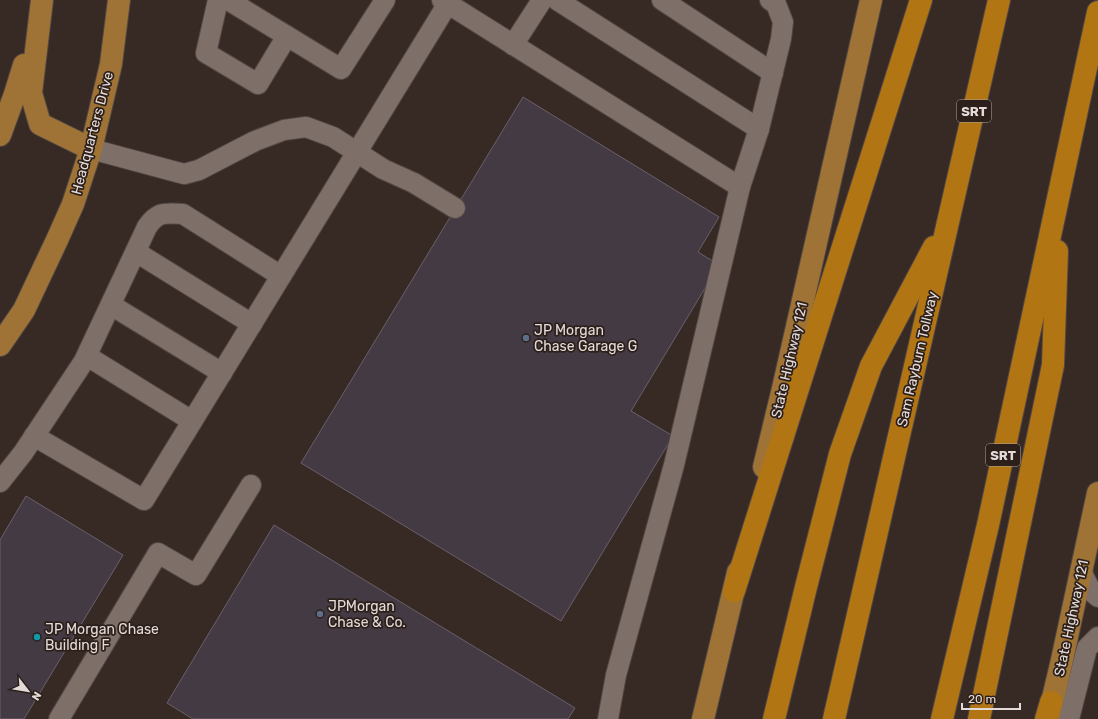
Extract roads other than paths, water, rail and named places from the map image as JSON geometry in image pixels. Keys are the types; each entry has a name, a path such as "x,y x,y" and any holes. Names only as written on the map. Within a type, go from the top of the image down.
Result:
{"highway":[{"path":"734,591 921,0"},
{"name":"Sam Rayburn Tollway","path":"834,719 999,0"},
{"name":"SRT","path":"942,719 988,525 1098,12"},
{"path":"979,719 1052,365 1060,190"},
{"path":"774,719 840,454 871,366 948,222"}],"main road":[{"path":"0,135 26,58 40,0"},
{"path":"40,0 31,93 40,124 91,149"},
{"name":"Headquarters Drive","path":"0,345 24,310 58,240 73,204 91,149 111,64 119,0"},
{"name":"State Highway 121","path":"702,719 784,384 871,0"},
{"name":"State Highway 121","path":"1048,713 1062,660 1098,493"}],"lane":[{"path":"218,0 206,53 258,84 287,36"},
{"path":"228,0 341,69 385,0"},
{"path":"513,44 542,0"},
{"path":"557,0 759,129"},
{"path":"662,0 773,73"},
{"path":"608,719 616,675 674,465 740,187 759,129 781,39 783,22 776,4 770,0"},
{"path":"34,436 144,500 280,276 357,153 447,1 740,187"},
{"path":"91,149 184,174 199,170 255,141 284,130 306,127 333,137 382,169 414,183 455,208"},
{"path":"0,482 34,436 87,356 147,227 153,218 165,213 183,214 280,276"},
{"path":"136,252 252,324"},
{"path":"111,305 222,373"},
{"path":"87,356 192,421"},
{"path":"58,719 158,553 196,575 251,485"},
{"path":"1081,571 1091,591 1098,597"},
{"path":"1069,719 1087,648 1098,637"}],"place":[{"name":"JP Morgan Chase Garage G","path":"526,338"},
{"name":"JPMorgan Chase & Co.","path":"320,614"},
{"name":"JP Morgan Chase Building F","path":"37,637"}]}
